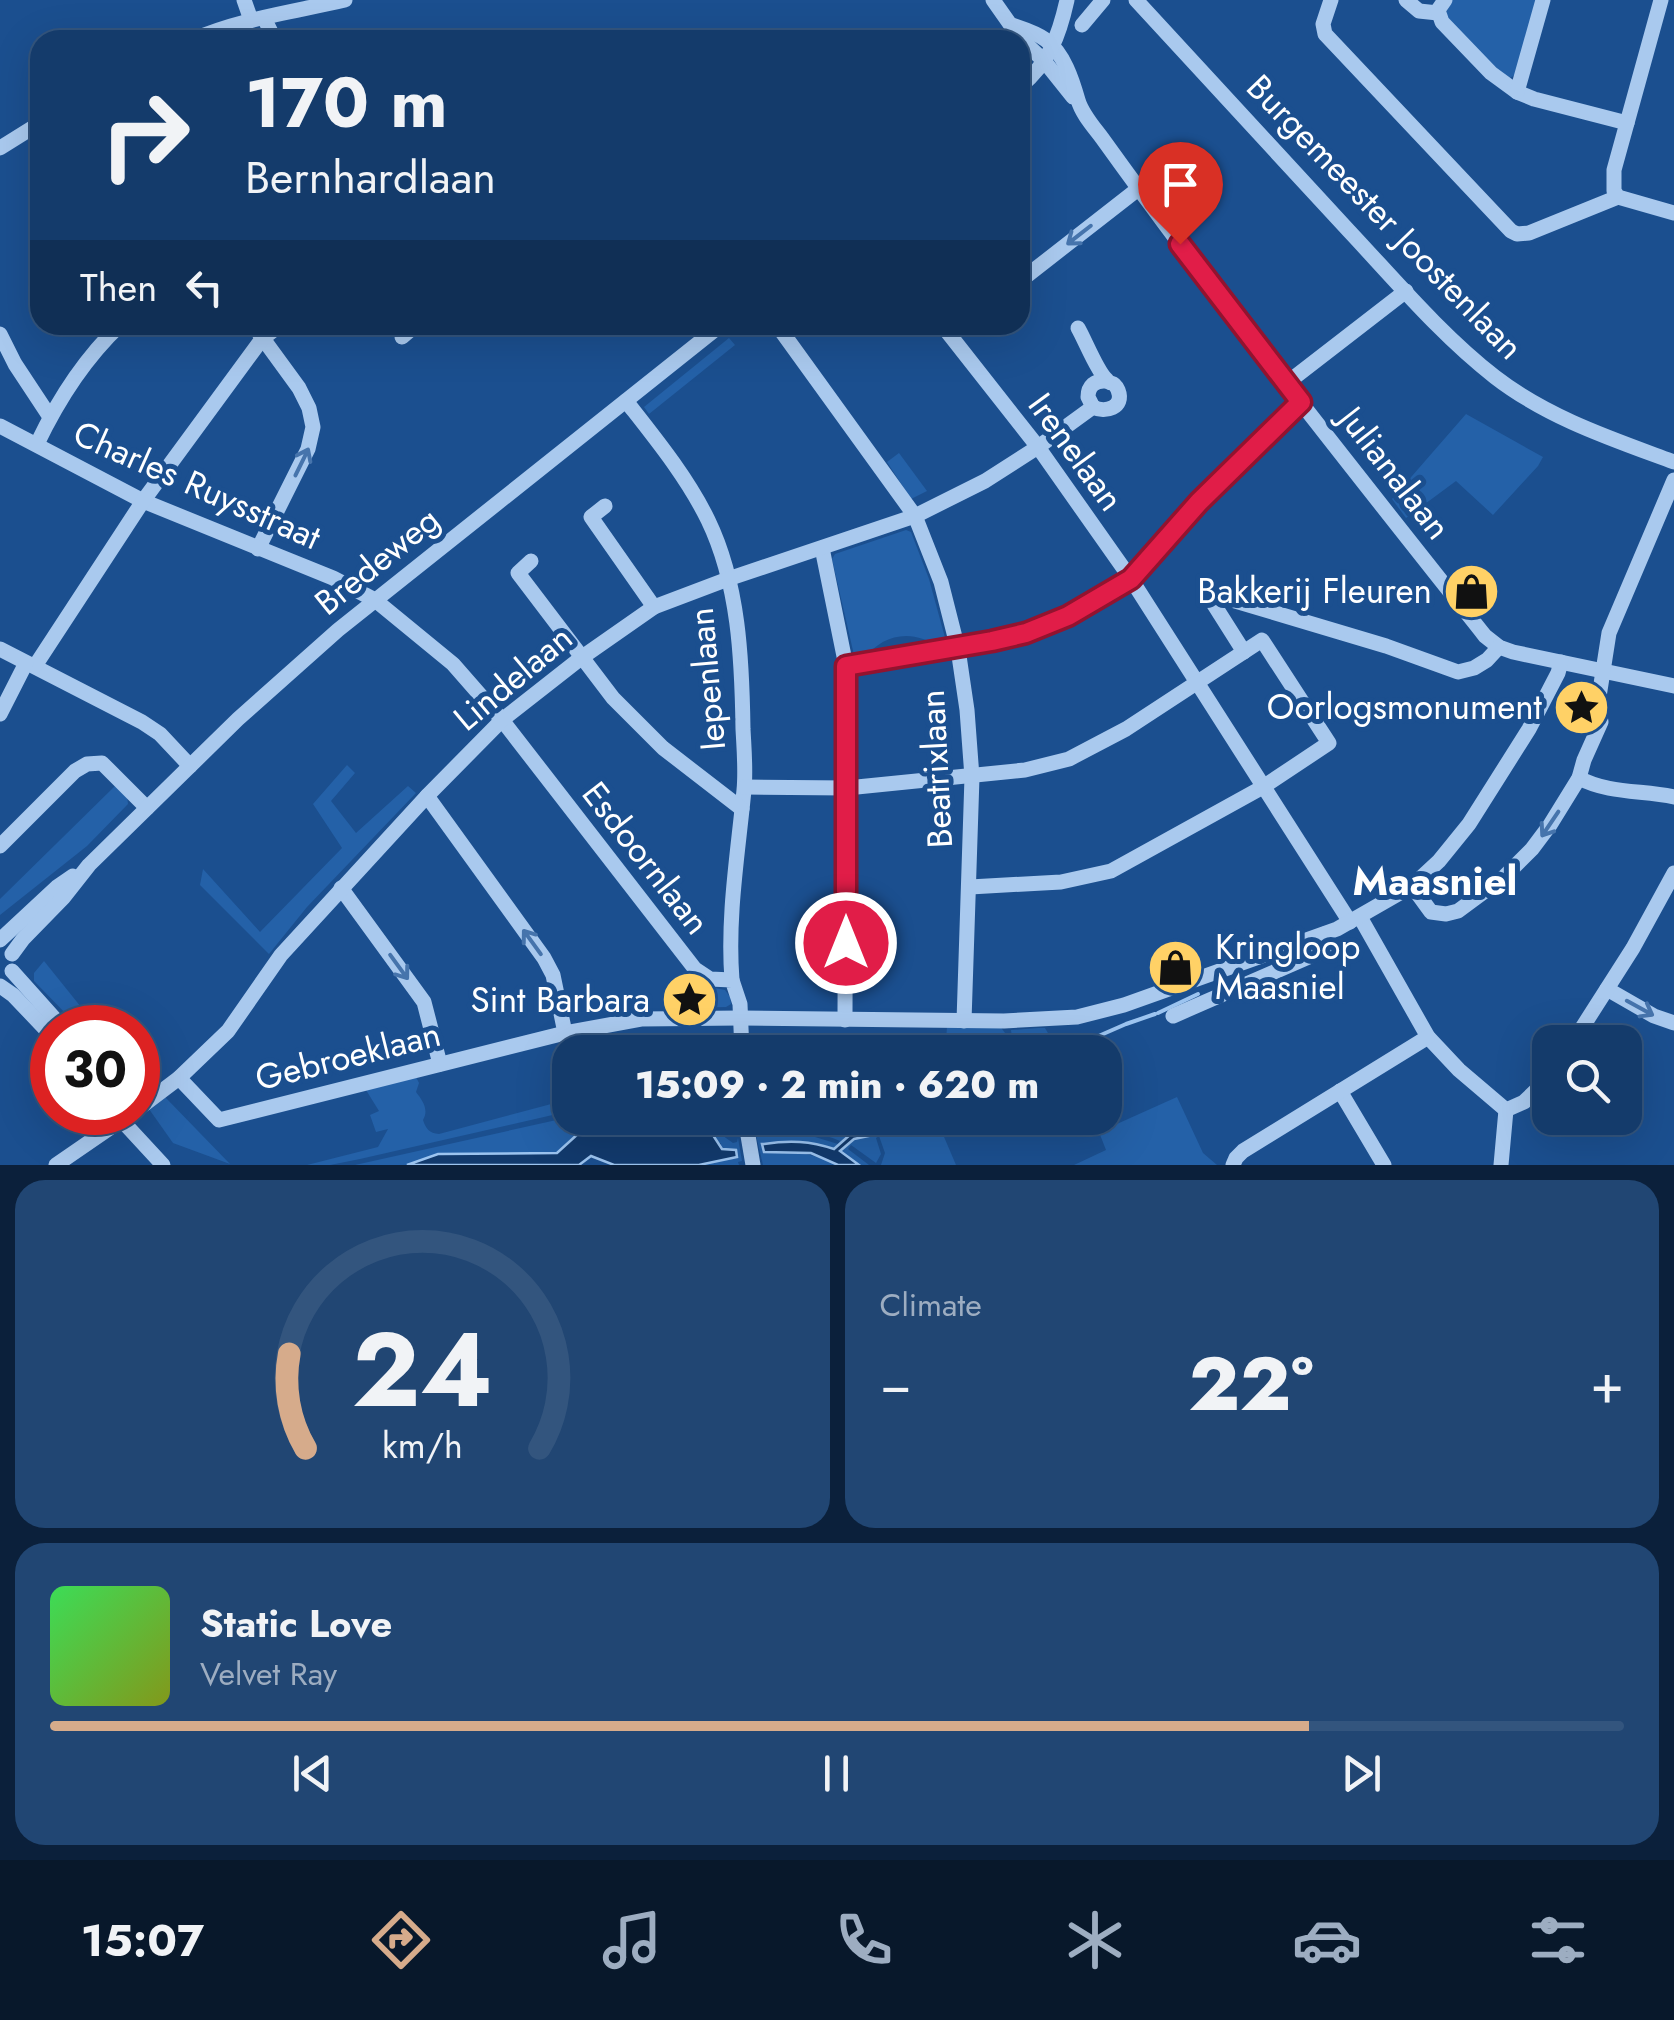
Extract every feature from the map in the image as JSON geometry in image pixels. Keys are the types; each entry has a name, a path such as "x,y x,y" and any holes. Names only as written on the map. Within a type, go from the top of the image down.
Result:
{"street":[{"path":"244,0 267,30"},
{"path":"215,30 345,0"},
{"name":"Julianalaan","path":"993,0 1015,30"},
{"path":"1030,77 1054,47 1067,0"},
{"path":"1082,26 1103,0"},
{"name":"Burgemeester Joostenlaan","path":"1136,0 1406,291 1494,376 1533,402 1591,431 1674,462"},
{"path":"1331,0 1324,34 1511,231 1529,234 1618,196"},
{"path":"1406,0 1419,12 1442,6 1442,22 1491,73 1517,92 1628,123"},
{"path":"1517,92 1544,0"},
{"path":"1660,0 1614,170 1614,191 1618,196 1674,213"},
{"path":"1012,25 1025,30"},
{"path":"1030,32 1054,47"},
{"name":"Julianalaan","path":"1054,47 1078,101"},
{"name":"Julianalaan","path":"1030,48 1078,101 1138,189 1286,383 1485,636 1499,646"},
{"path":"0,148 30,129"},
{"path":"1030,273 1138,189"},
{"path":"1286,383 1406,291"},
{"path":"1078,328 1106,380 1117,389 1118,402 1106,411 1093,407 1088,397 1091,386 1106,380"},
{"path":"0,334 50,416"},
{"path":"36,444 76,376 109,335"},
{"path":"0,714 256,335"},
{"path":"258,549 308,449 313,428 299,388 260,335"},
{"name":"Bredeweg","path":"12,954 89,865 279,682 375,600 708,335"},
{"name":"Beatrixlaan","path":"784,335 916,516 941,582 958,648 972,777 964,1021"},
{"name":"Irenelaan","path":"956,335 1131,579 1428,1037 1506,1110"},
{"name":"Iepenlaan","path":"626,400 708,521 728,578 742,669 745,787 730,952 732,980"},
{"path":"846,666 1026,633 1068,616 1131,579 1199,502 1301,402"},
{"name":"Lindelaan","path":"160,1092 228,1031 282,955 427,796 502,720 581,658 654,607 728,578 916,516 985,481 1093,407"},
{"name":"Charles Ruysstraat","path":"0,426 143,501 333,578 375,600 454,664 502,720"},
{"path":"1412,886 1431,912 1458,911 1504,876 1541,837 1580,778 1601,722 1598,703 1609,633 1674,480"},
{"path":"605,506 591,517 654,607"},
{"path":"822,548 846,666 845,1020"},
{"path":"531,562 518,574 613,698 663,748 742,809"},
{"path":"1244,652 1213,603 1216,595 1458,672 1487,660 1499,646 1674,686"},
{"path":"970,887 1060,882 1111,871 1263,787 1329,743 1262,640 1258,627 1263,609"},
{"path":"745,787 848,788 972,777 1069,759 1126,728 1262,640"},
{"path":"0,649 142,722 160,734 190,766"},
{"name":"Gebroeklaan","path":"179,1078 219,1120 565,1032 641,1019 964,1021 1077,1016 1124,1005 1324,934 1412,886 1469,824 1528,729 1561,662"},
{"name":"Esdoornlaan","path":"502,720 695,969 710,979 732,980"},
{"path":"0,846 87,764 102,763 147,808"},
{"path":"1580,778 1625,792 1674,797"},
{"path":"427,796 544,958 553,975 565,1032"},
{"name":"Bredeweg","path":"0,940 57,887 89,865"},
{"path":"1584,1025 1633,948 1674,872"},
{"path":"341,888 424,1002 440,1064"},
{"path":"1173,1016 1329,948 1324,934"},
{"path":"0,940 12,954 4,980 30,1013"},
{"path":"1218,972 1225,992"},
{"path":"4,980 35,1005"},
{"path":"732,980 740,1004 742,1035"},
{"path":"1606,989 1674,1023"},
{"path":"1232,1165 1250,1147 1428,1037"},
{"path":"1340,1092 1384,1165"},
{"path":"1501,1165 1506,1110 1532,1094"},
{"name":"Lindelaan","path":"56,1165 99,1135"},
{"path":"140,1135 162,1165"},
{"path":"144,1135 172,1165"},
{"path":"748,1135 753,1165"},
{"path":"1250,1147 1258,1165"}],"shaded area":[{"path":"1452,0 1538,0 1515,75 1508,79 1502,75 1447,17 1446,5"},
{"path":"729,338 735,345 649,414 644,407"},
{"path":"1466,414 1543,457 1538,466 1493,515 1456,481 1406,518 1392,499"},
{"path":"899,453 927,491 911,499 887,462"},
{"path":"906,530 911,532 929,579 947,645 898,637 883,642 859,659 854,655 832,559 835,554"},
{"path":"347,765 355,773 331,801 356,833 408,786 416,793 307,907 269,954 200,885 203,869 260,932 342,848 313,804"},
{"path":"115,786 127,796 128,804 87,846 0,915 0,899"},
{"path":"44,961 79,1005 57,1005 34,981 34,973"},
{"path":"704,986 725,990 731,1004 676,1008 674,1002"},
{"path":"1000,1026 1006,1035 946,1035 947,1027"},
{"path":"1045,1028 1049,1035 1012,1035 1011,1030"},
{"path":"416,1077 416,1092 425,1109 423,1120 428,1130 439,1134 552,1104 552,1115 360,1159 307,1165 378,1147 388,1129 376,1132 370,1115 379,1111 366,1090"},
{"path":"165,1097 230,1164 173,1143 160,1125 160,1101"},
{"path":"1177,1097 1203,1153 1217,1165 1074,1165 1106,1150 1100,1135 1122,1135 1122,1122"},
{"path":"552,1121 552,1135 578,1135 558,1153 438,1154 407,1165 355,1165"},
{"path":"577,1135 713,1135 722,1149 736,1150 737,1157 699,1165 614,1165 591,1156 579,1165 407,1165 438,1154 557,1153"},
{"path":"713,1135 722,1135 733,1143 738,1138 742,1161 739,1165 700,1165 737,1158 736,1150 722,1149"},
{"path":"756,1135 815,1137 838,1144 840,1141 820,1135 850,1135 834,1149 780,1142 762,1145 763,1152 802,1153 838,1165 763,1165"},
{"path":"850,1135 873,1135 854,1139 840,1151 859,1165 838,1165 811,1153 764,1152 762,1144 800,1142 834,1149"},
{"path":"873,1135 943,1135 956,1165 881,1165 885,1153 879,1136 876,1138 881,1154 876,1163 851,1145 848,1149 869,1165 859,1165 839,1152 854,1139"}],"waterway":[{"path":"1158,1013 1198,994"},
{"path":"1101,1035 1155,1014"}],"place":[{"name":"Bakkerij Fleuren","path":"1471,591"},
{"name":"Oorlogsmonument","path":"1581,707"},
{"name":"Kringloop Maasniel","path":"1176,967"},
{"name":"Sint Barbara","path":"689,1000"}],"district":[{"name":"Maasniel","path":"1435,881"}],"route":[{"path":"846,943 846,666 992,641 1026,633 1068,616 1131,579 1199,502 1301,402 1180,244"}]}
